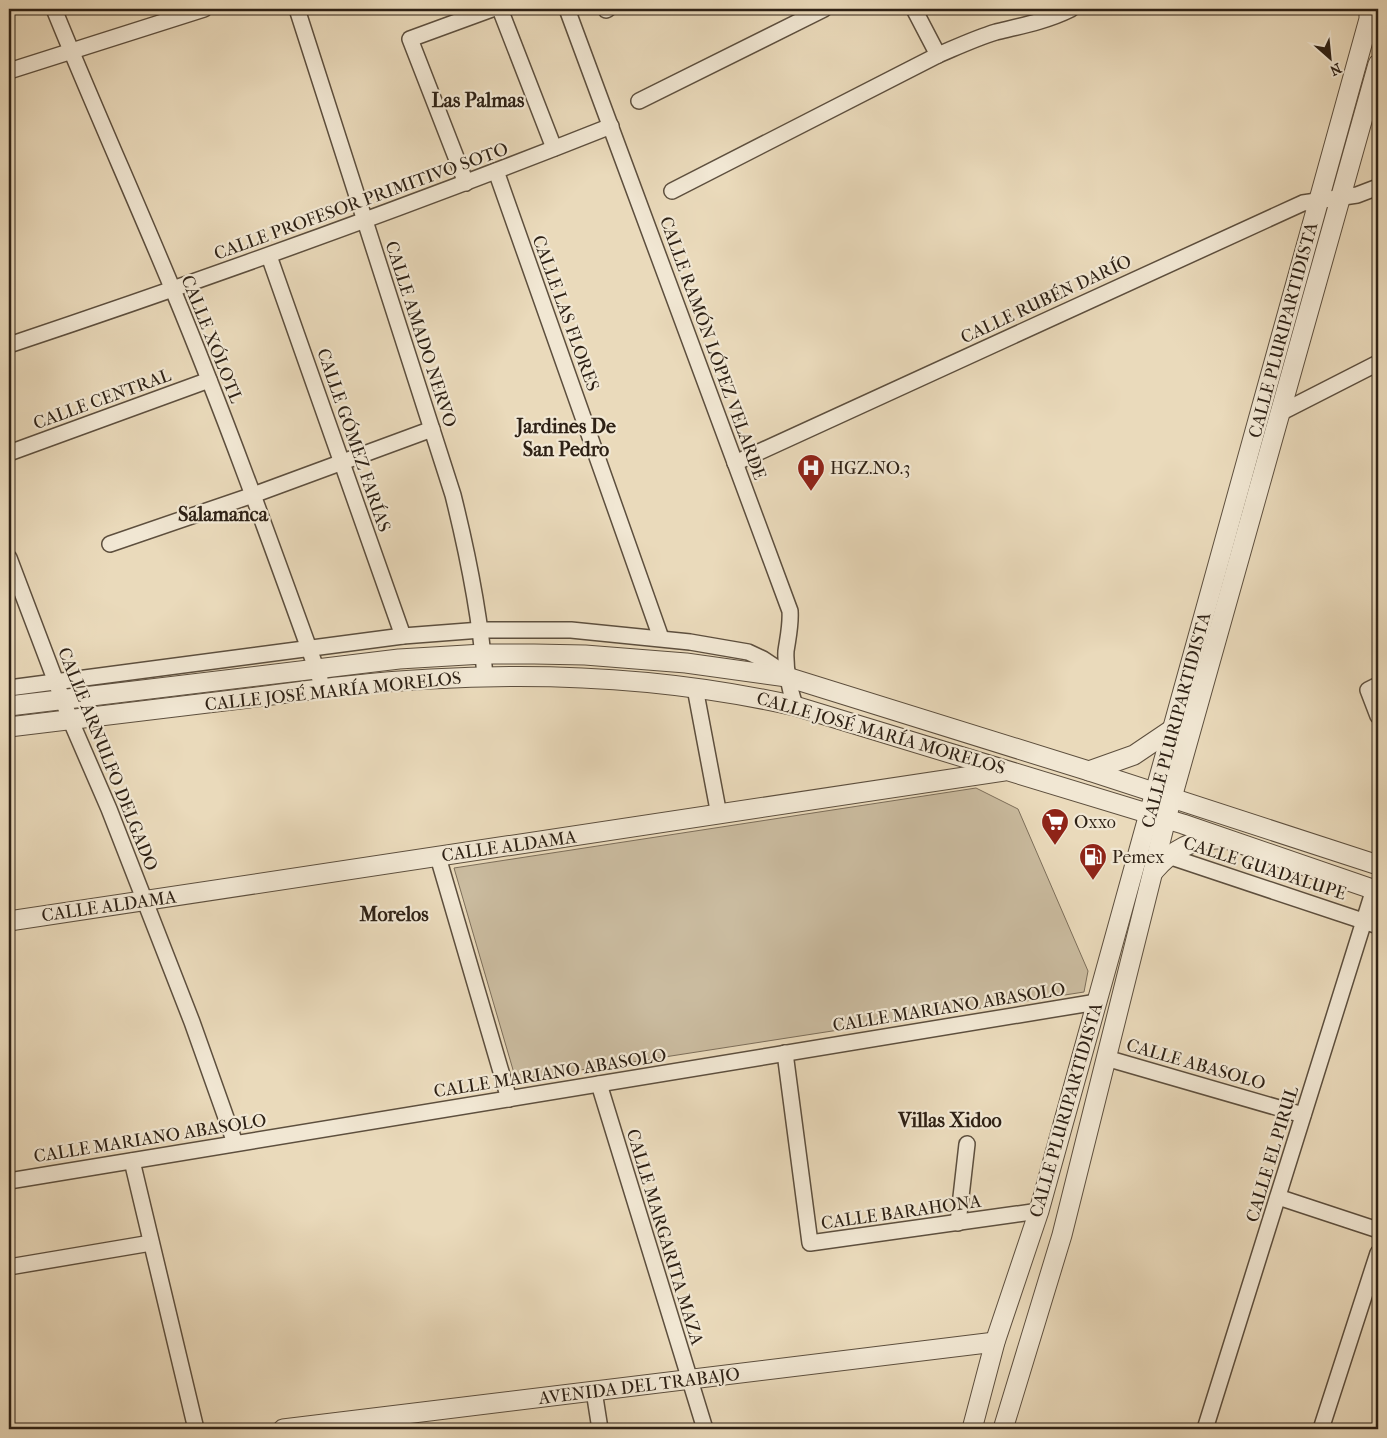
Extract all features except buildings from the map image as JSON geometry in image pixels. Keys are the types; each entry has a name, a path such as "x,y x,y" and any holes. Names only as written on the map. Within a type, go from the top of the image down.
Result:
{"street":[{"name":"CALLE XÓLOTL","path":"54,9 209,380 323,688"},
{"path":"9,71 204,9"},
{"name":"CALLE AMADO NERVO","path":"297,9 458,515 470,563 481,630 485,676"},
{"path":"466,183 410,40 492,9"},
{"path":"500,9 554,148"},
{"name":"CALLE RAMÓN LÓPEZ VELARDE","path":"567,9 790,611 791,624 786,651 787,676 795,706"},
{"path":"640,101 824,9"},
{"path":"914,9 938,55"},
{"path":"672,191 966,42 995,33 1040,14 1071,9"},
{"name":"CALLE PLURIPARTIDISTA","path":"1164,795 1174,728 1369,18 1369,9"},
{"name":"CALLE PLURIPARTIDISTA","path":"974,1421 995,1342 1039,1211 1097,1002 1158,816 1280,414 1378,64"},
{"name":"CALLE PROFESOR PRIMITIVO SOTO","path":"9,345 269,256 466,183 611,126"},
{"name":"CALLE LAS FLORES","path":"496,171 661,638"},
{"name":"CALLE RUBÉN DARÍO","path":"735,463 1303,203 1357,195 1378,187"},
{"name":"CALLE GÓMEZ FARÍAS","path":"269,256 403,636"},
{"name":"CALLE PLURIPARTIDISTA","path":"1280,414 1378,364"},
{"name":"CALLE CENTRAL","path":"9,453 209,380"},
{"path":"110,544 253,495 432,429"},
{"name":"CALLE ARNULFO DELGADO","path":"9,558 70,719 109,809 192,1022 235,1143"},
{"path":"9,688 309,647 403,636 481,630 571,630 661,638 748,652 763,659 787,676"},
{"name":"CALLE JOSÉ MARÍA MORELOS","path":"9,706 316,668 400,659 483,654 585,655 636,658 736,669 787,676 1378,864"},
{"path":"208,661 211,681"},
{"path":"136,671 138,690"},
{"name":"CALLE JOSÉ MARÍA MORELOS","path":"9,726 323,688 485,676 626,680 695,688 747,695 795,706 1158,816 1376,890"},
{"path":"695,688 719,815"},
{"path":"1373,688 1378,716"},
{"path":"1089,772 1134,755 1174,728"},
{"name":"CALLE ALDAMA","path":"9,921 1009,770"},
{"name":"CALLE PLURIPARTIDISTA","path":"1005,1425 1062,1235 1154,870 1158,816"},
{"path":"1154,870 1168,856 1189,844 1213,838 1226,839"},
{"path":"438,856 509,1099"},
{"name":"CALLE GUADALUPE","path":"1168,856 1371,923"},
{"name":"CALLE EL PIRUL","path":"1206,1429 1303,1115 1371,923 1376,890"},
{"name":"CALLE MARIANO ABASOLO","path":"10,1179 1097,1002"},
{"name":"CALLE BARAHONA","path":"785,1053 810,1243 1039,1211"},
{"name":"CALLE ABASOLO","path":"1106,1058 1303,1115"},
{"name":"CALLE MARGARITA MAZA","path":"598,1084 705,1429"},
{"path":"958,1223 967,1144"},
{"path":"132,1160 196,1429"},
{"path":"1278,1197 1378,1230"},
{"path":"9,1267 151,1243"},
{"path":"1321,1429 1378,1253"},
{"name":"AVENIDA DEL TRABAJO","path":"283,1429 995,1342"},
{"path":"594,1391 600,1429"},
{"path":"974,1421 1005,1425"}],"shaded area":[{"path":"976,788 1018,809 1088,971 1084,992 516,1080 454,868"}],"place":[{"name":"HGZ.NO.3","path":"811,492"},
{"name":"Oxxo","path":"1055,846"},
{"name":"Pemex","path":"1093,881"}],"district":[{"name":"Las Palmas","path":"478,100"},
{"name":"Jardines De San Pedro","path":"566,438"},
{"name":"Salamanca","path":"223,514"},
{"name":"Morelos","path":"394,914"},
{"name":"Villas Xidoo","path":"950,1120"}]}
